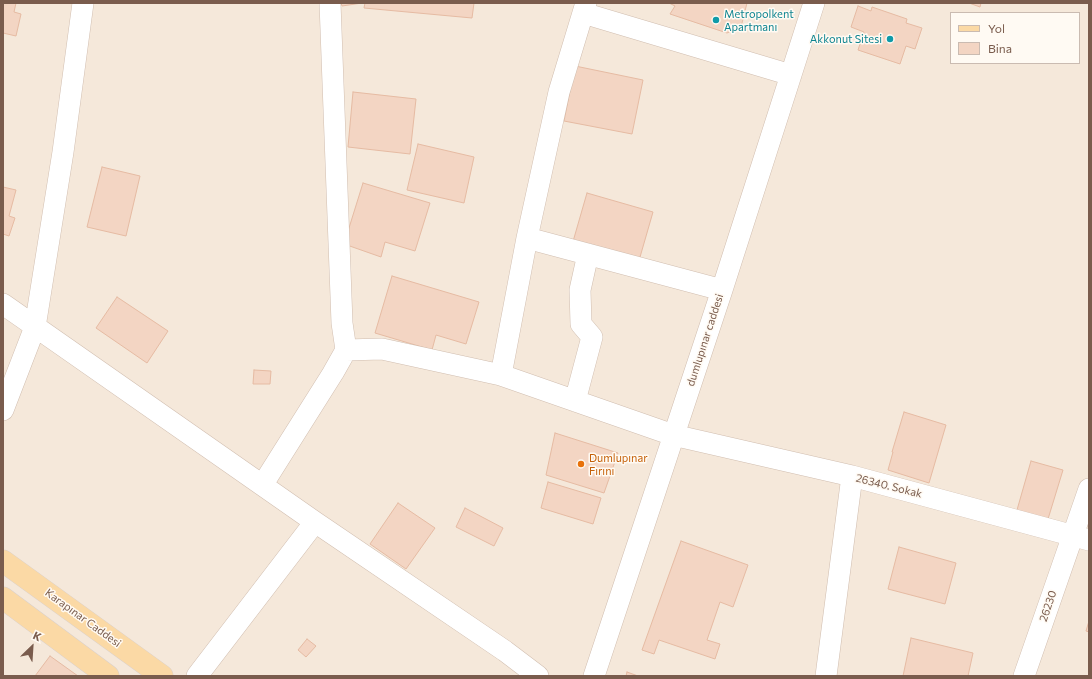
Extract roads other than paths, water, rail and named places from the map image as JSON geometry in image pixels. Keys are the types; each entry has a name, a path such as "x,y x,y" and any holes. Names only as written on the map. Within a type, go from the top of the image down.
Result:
{"main road":[{"name":"Karapınar Caddesi","path":"3,561 162,676"},
{"path":"3,598 108,676"}],"street":[{"path":"3,410 35,327 63,152 82,3"},
{"path":"263,484 346,350 342,323 330,3"},
{"name":"dumlupınar caddesi","path":"594,676 722,290 814,3"},
{"path":"501,375 527,238 559,92 584,8 791,75"},
{"path":"527,238 722,290"},
{"path":"575,401 592,337 581,324 580,290 588,254"},
{"path":"3,304 538,676"},
{"path":"346,350 382,349 501,375 673,435 852,476"},
{"name":"26340. Sokak","path":"826,676 852,476 1081,538"},
{"path":"1081,538 1089,489"},
{"path":"197,676 315,522"},
{"name":"26230","path":"1024,676 1081,538"}],"place":[{"name":"Metropolkent Apartmanı","path":"716,20"},
{"name":"Akkonut Sitesi","path":"890,39"},
{"name":"Dumlupınar Fırını","path":"581,464"}]}
